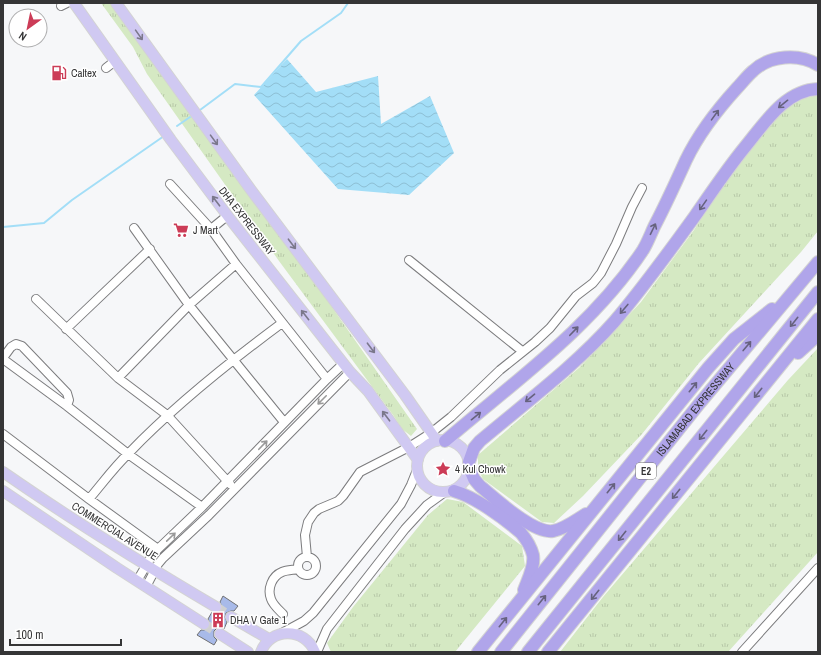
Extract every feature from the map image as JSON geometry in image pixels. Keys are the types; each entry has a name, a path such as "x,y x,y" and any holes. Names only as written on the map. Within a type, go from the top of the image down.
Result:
{"highway":[{"path":"438,438 561,344 604,300 643,249 686,159 699,136 722,104 753,71 764,63 780,58 796,57 812,61 818,65"},
{"path":"594,509 562,528 546,531 537,528 480,486 474,479 469,464 474,448 480,441 572,362 613,322 674,247 742,151 780,106 800,92 818,88"},
{"name":"ISLAMABAD EXPRESSWAY","path":"501,652 699,404 818,262"},
{"path":"478,652 708,368 734,339 793,292"},
{"name":"ISLAMABAD EXPRESSWAY","path":"528,652 818,292"},
{"path":"548,652 818,319"},
{"path":"780,366 818,335"},
{"path":"449,492 468,496 490,510 521,534 530,545 533,556 533,565 519,602"}],"main road":[{"name":"DHA EXPRESSWAY","path":"74,3 166,134 227,216 343,364 368,391 409,447 418,465"},
{"name":"DHA EXPRESSWAY","path":"116,3 212,138 438,438"},
{"path":"438,438 459,446 466,453 469,464 465,481 449,492 434,491 425,485 421,480 418,465 423,450 438,438"},
{"name":"COMMERCIAL AVENUE","path":"3,472 49,504 150,568 216,607"},
{"path":"3,491 204,624"},
{"path":"231,617 269,639"},
{"path":"261,652 269,639 282,633 293,633 303,637 316,652"},
{"path":"220,634 248,652"}],"street":[{"path":"106,68 115,61"},
{"path":"170,184 211,229 236,264 327,379"},
{"path":"307,558 305,535 308,522 314,513 319,509 338,501 344,496 360,472 409,447 438,438 451,417 500,370 550,328 576,296 593,283 601,273 616,244 632,206 642,188"},
{"path":"211,229 227,216"},
{"path":"134,228 189,305 284,422"},
{"path":"66,329 150,250"},
{"path":"409,260 522,351"},
{"path":"118,378 189,305 236,264"},
{"path":"36,299 118,378 167,415 234,489"},
{"path":"89,499 128,454 167,415 233,359 282,323"},
{"path":"67,406 69,400 67,393 22,346 16,344 11,347 3,358 128,454 202,507"},
{"path":"142,583 158,549 202,507 284,422 343,364"},
{"path":"150,568 163,558 209,515 350,372"},
{"path":"3,434 158,549"},
{"path":"282,633 304,621 313,613 401,504 411,485 418,465"},
{"path":"316,652 327,629 400,536 427,506 449,492"},
{"path":"304,558 315,562 316,568 313,573 304,575 298,569 300,561 304,558"},
{"path":"742,652 818,568"},
{"path":"284,614 270,599 269,590 275,577 282,572 298,569"}],"green space":[{"path":"101,3 111,3 327,300 417,429 411,436 402,429 279,261 147,74 133,47"},
{"path":"818,95 818,231 801,252 699,363 642,434 583,496 554,523 542,522 483,479 478,469 478,455 580,367 641,302 694,230 725,180 789,102"},
{"path":"818,348 818,552 728,652 560,652 603,597 788,380"},
{"path":"447,499 463,502 522,546 525,566 455,652 331,652 327,643 353,607 428,515"}],"water":[{"path":"287,59 316,92 378,76 381,124 430,96 454,153 409,195 338,189 254,95"}],"building":[{"name":"DHA V Gate 1","path":"223,596 238,606 234,611 226,613 225,617 227,622 224,629 217,628 214,631 214,637 217,640 214,645 197,635 201,630 209,628 210,624 208,619 212,612 216,613 221,611 222,607 220,602"}],"waterway":[{"path":"200,110 235,84 261,87 301,41 341,13 348,3"},
{"path":"177,126 190,117"},
{"path":"3,227 44,223 72,200 164,136"}],"tunnel":[{"path":"216,607 231,617"},
{"path":"204,624 220,634"}],"place":[{"name":"Caltex","path":"59,73"},
{"name":"J Mart","path":"181,230"},
{"name":"4 Kul Chowk","path":"443,469"},
{"name":"DHA V Gate 1","path":"218,620"}]}
